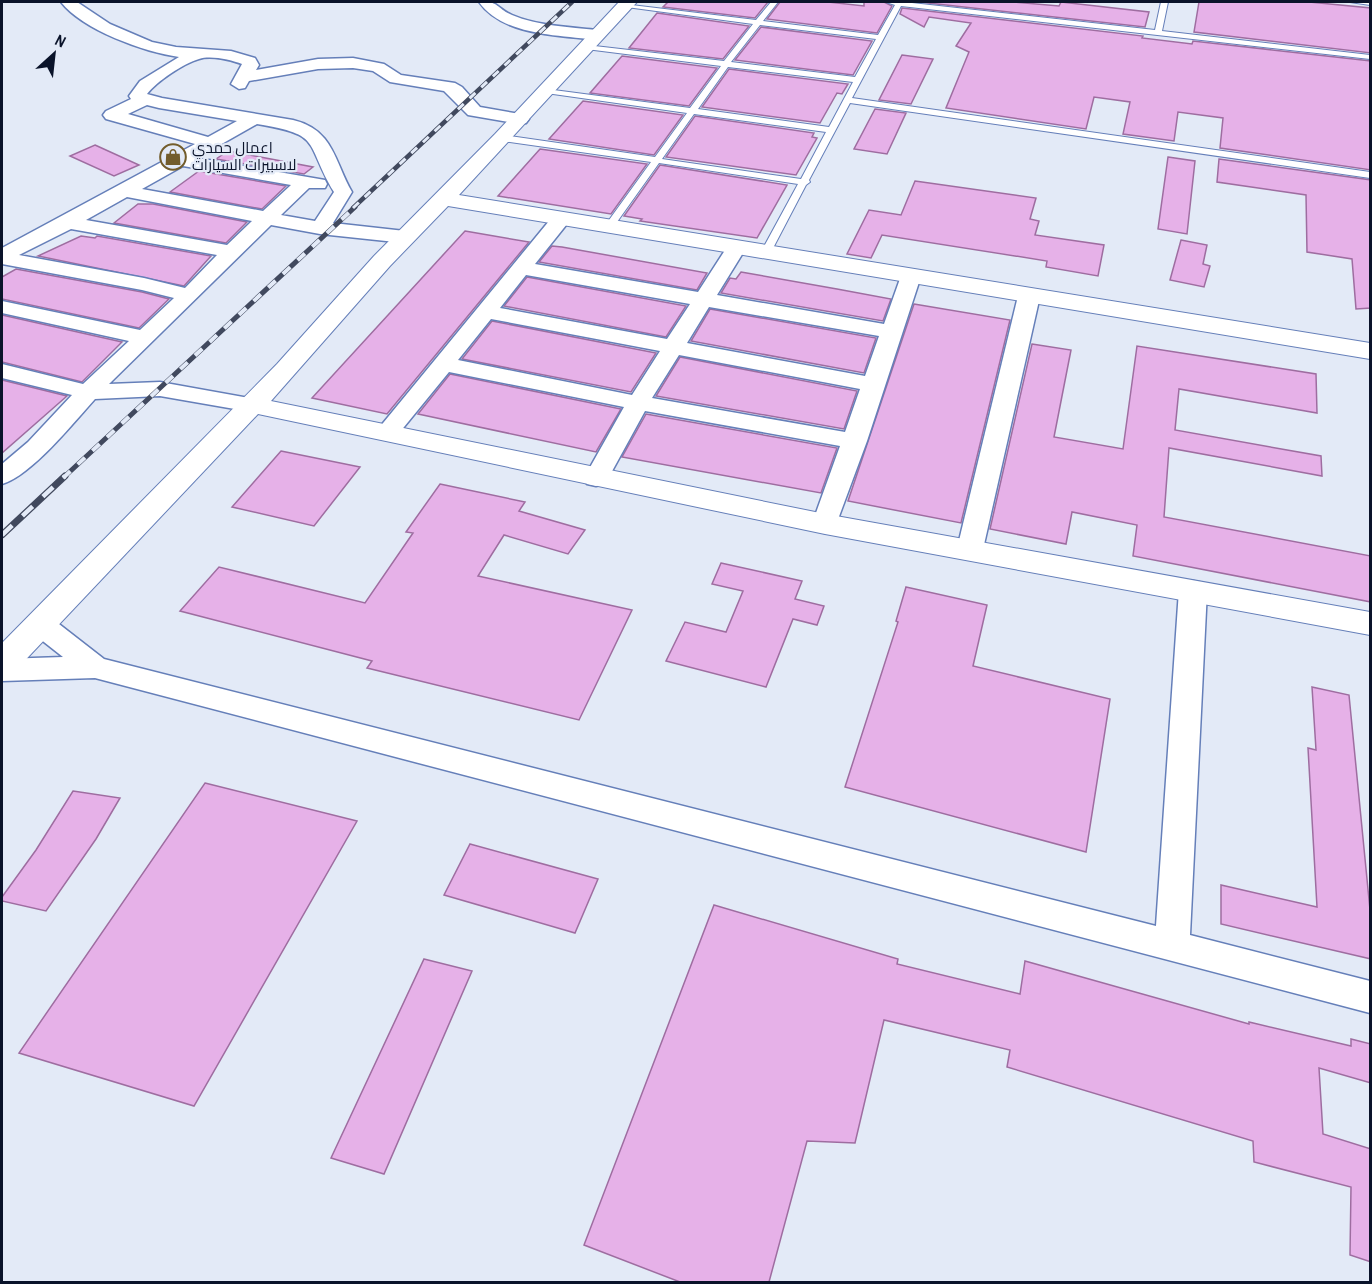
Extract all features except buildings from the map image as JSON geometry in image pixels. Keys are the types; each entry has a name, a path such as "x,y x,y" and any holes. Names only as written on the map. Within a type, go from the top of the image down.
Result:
{"street":[{"path":"68,2 91,20 137,42 164,50 230,55 249,61 251,65 235,90 233,114"},
{"path":"486,2 497,13 521,22 591,41"},
{"path":"2,663 252,405 405,237 520,119 625,4"},
{"path":"198,53 138,90 137,96 143,100 293,125 313,134 325,149 343,193 320,228"},
{"path":"244,77 318,64 372,65 396,79 449,87 474,111 520,119"},
{"path":"143,100 112,116 210,143"},
{"path":"2,257 254,118"},
{"path":"179,160 304,183 338,185"},
{"path":"4,472 37,447 88,392 304,183"},
{"path":"123,191 320,228 405,237"},
{"path":"443,199 1371,351"},
{"path":"387,433 561,219"},
{"path":"66,222 231,252"},
{"path":"596,477 638,403 736,248"},
{"path":"2,257 144,284 189,296"},
{"path":"521,268 892,332"},
{"path":"825,524 911,276"},
{"path":"970,549 1029,296"},
{"path":"2,307 145,338"},
{"path":"486,312 874,385"},
{"path":"444,364 638,403 855,441"},
{"path":"2,371 88,392 160,389 252,405 825,524 1371,624"},
{"path":"1172,946 1194,590"},
{"path":"40,624 95,667"},
{"path":"2,670 95,667 1371,997"}],"lane":[{"path":"609,227 726,64 774,2"},
{"path":"766,252 806,182 880,37 892,2 1371,57"},
{"path":"1158,32 1165,2"},
{"path":"1354,2 1371,3"},
{"path":"625,4 880,37"},
{"path":"591,41 726,64 858,80"},
{"path":"546,91 832,130"},
{"path":"848,100 1371,174"},
{"path":"502,138 806,182"}],"railway":[{"path":"353,208 572,2"},
{"path":"63,478 355,207"},
{"path":"2,535 65,476"}],"place":[{"name":"اعمال حمدي لاسبيرات السيارات","path":"173,157"}]}
